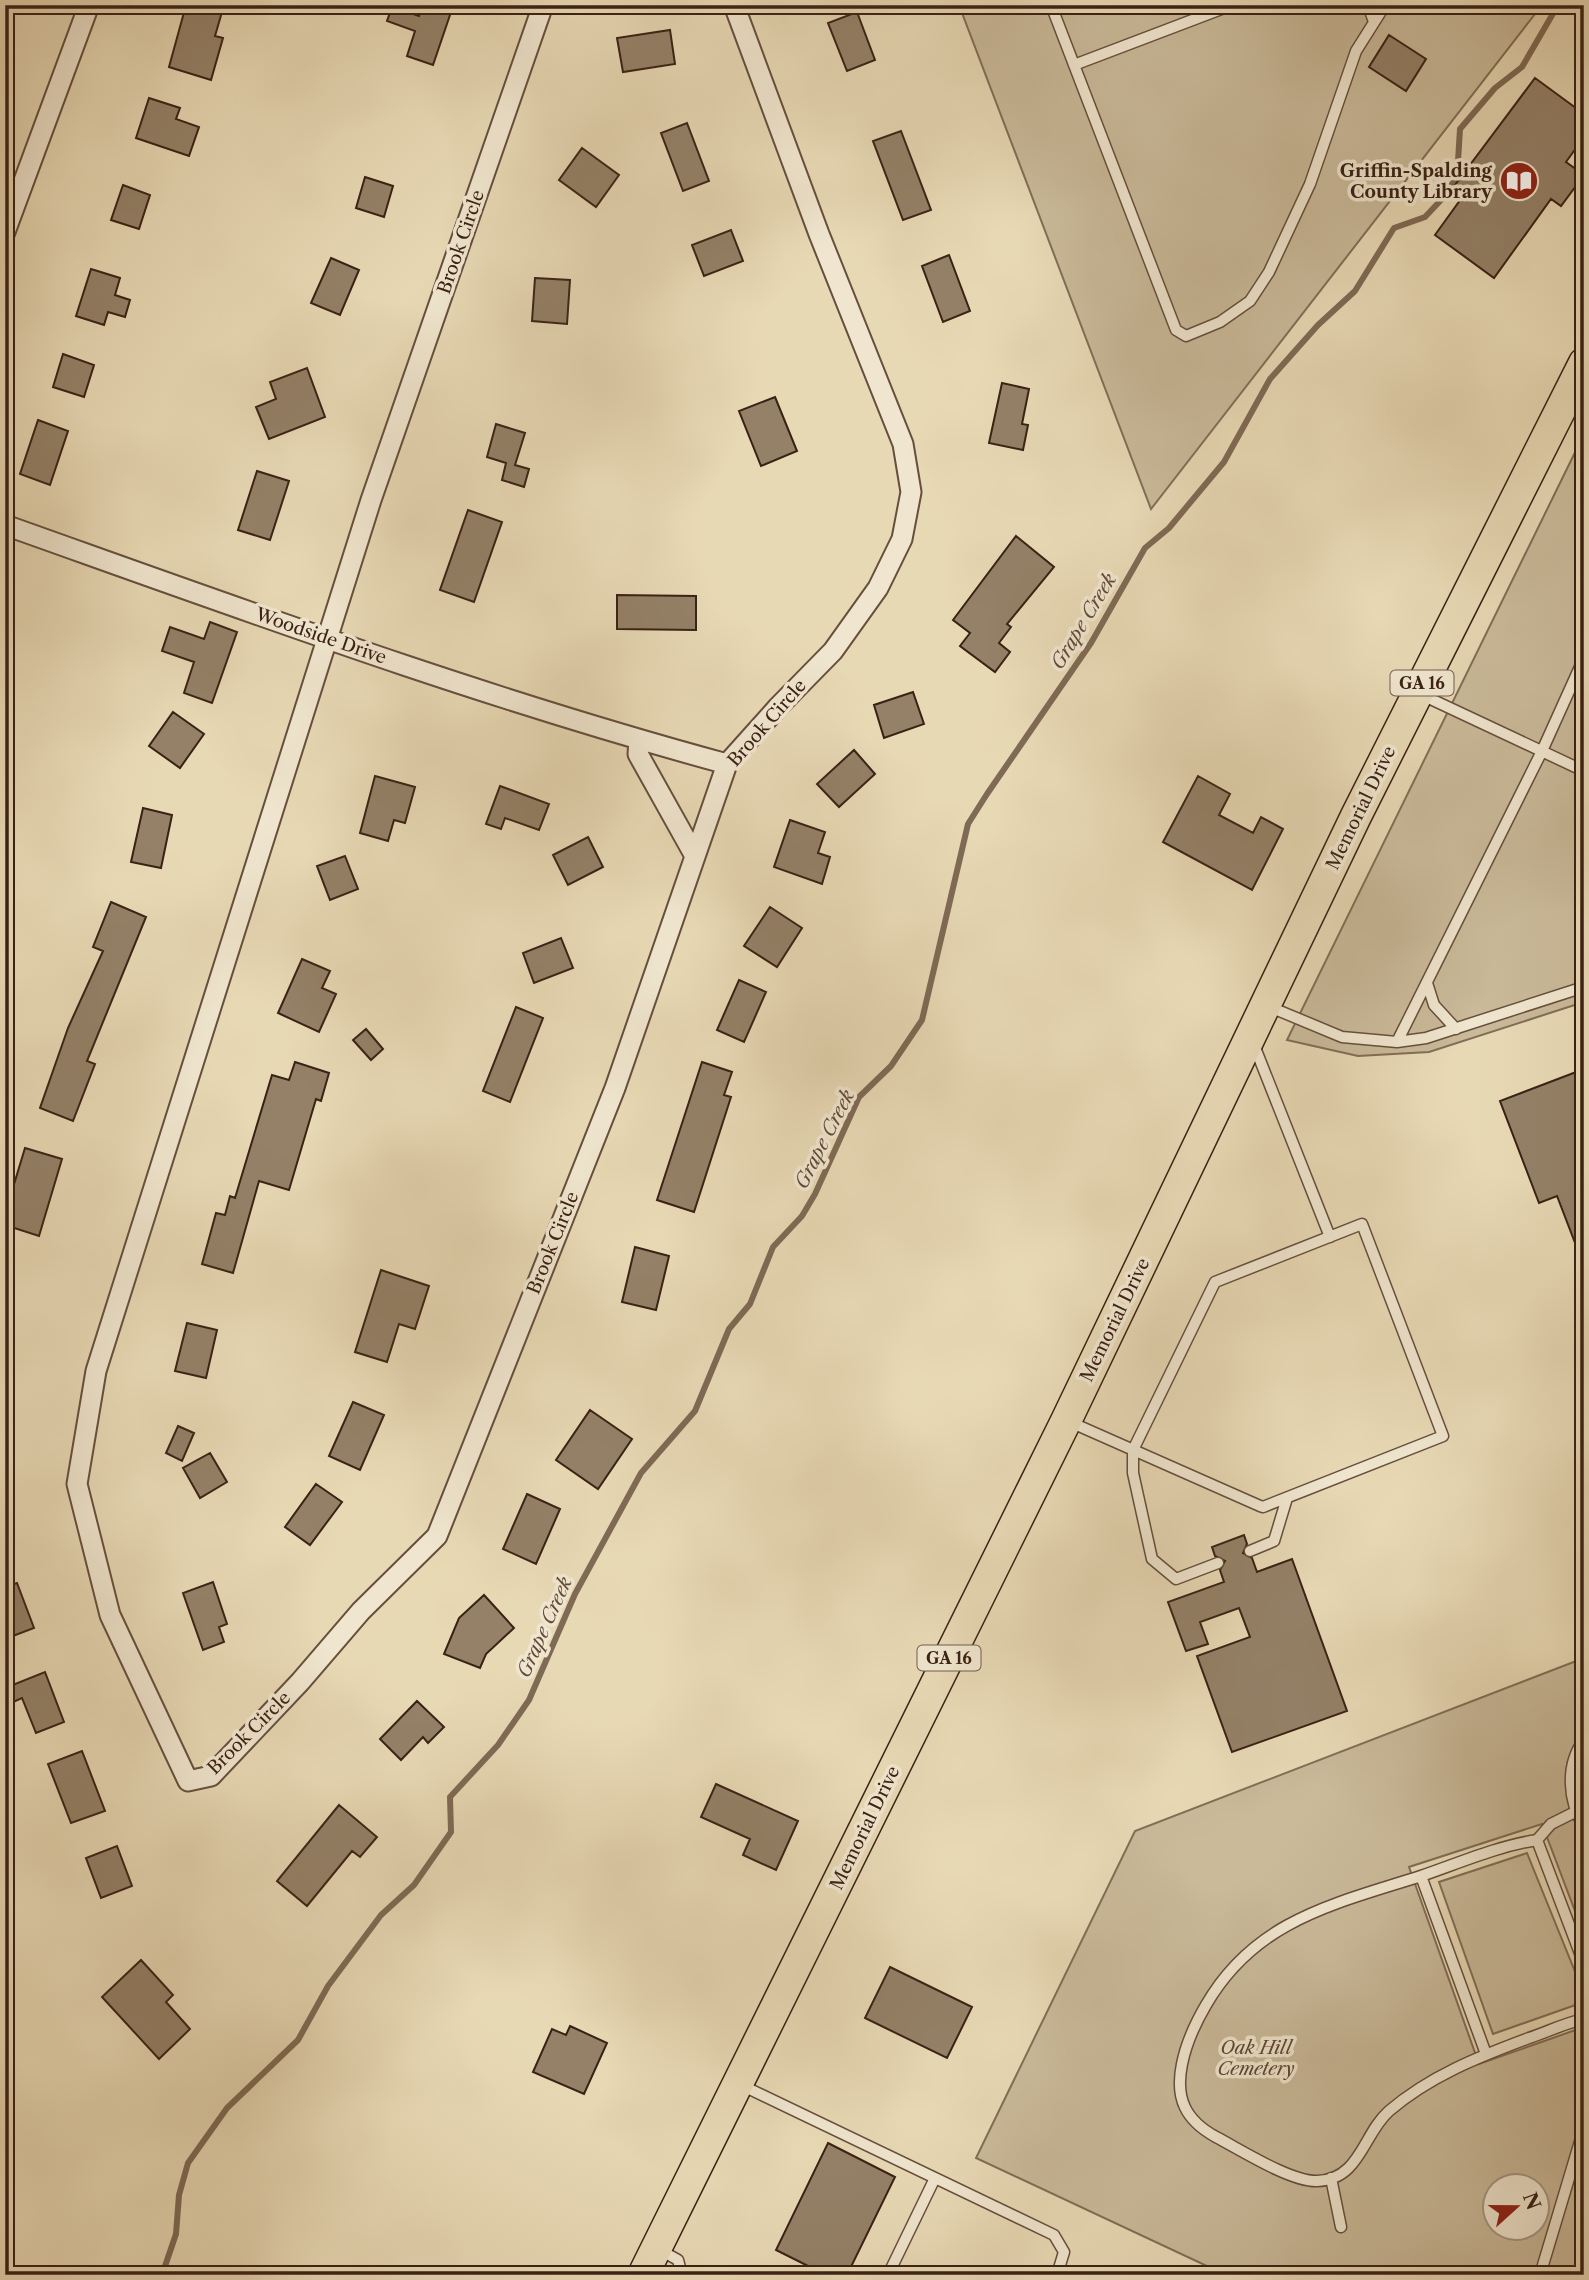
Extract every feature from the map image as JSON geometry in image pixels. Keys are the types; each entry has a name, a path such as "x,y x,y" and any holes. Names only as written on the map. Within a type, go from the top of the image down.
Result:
{"main road":[{"name":"Memorial Drive","path":"650,2262 1066,1421 1417,693 1584,363"}],"street":[{"path":"7,220 89,5"},
{"name":"Brook Circle","path":"543,5 371,500 96,1371 77,1484 110,1615 188,1782 211,1776 300,1682 361,1611 437,1536 615,1087 727,764 778,706 833,651 878,588 902,540 911,492 903,443 844,299 733,5"},
{"name":"Woodside Drive","path":"5,525 329,640 639,740 727,764"},
{"path":"639,740 638,754 695,856"}],"lane":[{"path":"1051,5 1176,330 1186,336 1220,322 1250,301 1269,272 1310,184 1356,51 1373,19 1385,5"},
{"path":"1074,65 1232,5"},
{"path":"1368,5 1373,19"},
{"path":"1397,1042 1542,751 1584,658"},
{"path":"1417,693 1584,771"},
{"path":"1427,983 1434,1005 1456,1029"},
{"path":"1266,1005 1342,1037 1397,1042 1426,1038 1584,987"},
{"path":"1251,1038 1330,1237"},
{"path":"1066,1421 1133,1450 1263,1507 1443,1436 1362,1224 1215,1282 1133,1450 1133,1473 1152,1559 1177,1578 1217,1563"},
{"path":"1250,1551 1274,1541 1287,1498"},
{"path":"1584,1740 1577,1748 1569,1780 1575,1812 1584,1827"},
{"path":"1575,1812 1551,1824 1537,1840 1421,1875 1322,1909 1291,1923 1248,1949 1220,1981 1200,2015 1183,2057 1178,2082 1181,2103 1192,2121 1301,2179 1318,2181 1341,2175 1356,2162 1367,2140 1386,2114 1417,2088 1486,2054 1584,2019"},
{"path":"1537,1840 1584,1964"},
{"path":"1421,1875 1486,2054"},
{"path":"739,2084 1054,2235 1064,2252 1064,2260 1057,2275"},
{"path":"1540,2275 1583,2135"},
{"path":"888,2275 935,2178"},
{"path":"1331,2178 1341,2227"},
{"path":"650,2262 678,2260 682,2275"}],"green space":[{"path":"959,5 1542,5 1151,509"},
{"path":"1584,434 1584,1002 1429,1052 1358,1056 1287,1040"},
{"name":"Oak Hill Cemetery","path":"1584,1658 1584,1935 1542,1824 1409,1867 1479,2064 1584,2027 1584,2275 1226,2275 976,2158 1135,1831"},
{"path":"1527,1853 1584,1994 1584,2002 1493,2034 1439,1882"}],"building":[{"path":"186,5 224,5 215,36 223,38 211,80 169,67"},
{"path":"423,5 451,12 433,65 407,56 415,31 387,21 392,7 419,16"},
{"path":"857,12 875,60 847,71 828,23"},
{"path":"670,30 675,64 623,72 617,38"},
{"path":"1389,35 1426,59 1406,91 1369,67"},
{"name":"Griffin-Spalding County Library","path":"1535,78 1584,114 1584,137 1566,162 1584,175 1561,206 1551,199 1494,278 1435,235 1463,196 1452,189"},
{"path":"149,98 180,108 176,119 199,127 189,156 136,138"},
{"path":"687,123 709,181 683,191 661,133"},
{"path":"901,131 931,210 903,220 873,141"},
{"path":"582,148 619,175 596,207 559,180"},
{"path":"365,177 393,186 384,217 356,208"},
{"path":"123,185 150,195 139,229 111,220"},
{"path":"731,230 743,261 704,276 692,245"},
{"path":"949,255 970,311 943,322 922,266"},
{"path":"331,258 359,270 340,315 311,303"},
{"path":"91,269 120,278 115,295 130,300 125,317 108,312 104,325 76,316"},
{"path":"535,278 570,280 567,324 532,321"},
{"path":"63,354 94,365 84,397 53,387"},
{"path":"307,368 325,417 269,439 256,407 276,399 270,382"},
{"path":"1002,383 1029,389 1022,424 1028,425 1023,450 989,443"},
{"path":"775,397 797,451 761,466 739,411"},
{"path":"38,420 68,431 50,485 20,474"},
{"path":"496,424 525,433 515,465 529,469 524,487 502,480 506,463 487,457"},
{"path":"257,471 289,481 270,540 238,530"},
{"path":"468,510 502,522 474,602 440,590"},
{"path":"1016,536 1054,567 1007,624 1011,627 999,643 1010,652 995,672 960,646 970,633 953,620"},
{"path":"617,595 696,596 696,630 617,629"},
{"path":"210,622 237,632 212,703 184,693 194,662 162,651 170,627 204,639"},
{"path":"913,692 924,724 884,738 874,705"},
{"path":"173,712 204,734 180,768 149,746"},
{"path":"854,750 875,774 839,807 817,784"},
{"path":"375,776 415,787 405,823 394,820 388,841 360,833"},
{"path":"1198,776 1230,794 1219,815 1253,833 1261,817 1283,829 1252,890 1163,842"},
{"path":"500,786 549,804 539,830 505,818 501,829 486,824"},
{"path":"143,808 172,815 161,868 131,862"},
{"path":"790,820 825,832 818,853 830,857 822,884 774,867"},
{"path":"588,837 603,867 568,885 553,855"},
{"path":"345,856 358,889 330,900 317,866"},
{"path":"111,902 146,917 87,1061 95,1064 73,1121 40,1108 68,1028 103,951 93,947"},
{"path":"770,907 802,928 777,967 744,946"},
{"path":"561,938 573,968 534,983 523,953"},
{"path":"302,959 330,971 322,988 336,994 319,1032 278,1013"},
{"path":"739,980 766,992 744,1042 717,1030"},
{"path":"516,1007 543,1018 510,1102 483,1091"},
{"path":"366,1029 383,1049 371,1060 353,1040"},
{"path":"295,1062 329,1073 321,1101 316,1099 289,1190 259,1181 233,1273 202,1264 216,1213 225,1215 230,1196 235,1198 272,1075 289,1080"},
{"path":"702,1062 732,1072 724,1095 731,1097 694,1212 657,1200"},
{"path":"1584,1069 1582,1261 1557,1196 1539,1203 1500,1101"},
{"path":"25,1148 62,1159 39,1236 5,1225 5,1214"},
{"path":"635,1247 669,1256 656,1310 622,1302"},
{"path":"381,1270 429,1286 415,1329 399,1324 387,1362 355,1352"},
{"path":"187,1323 217,1330 206,1378 175,1371"},
{"path":"353,1402 384,1415 360,1470 329,1456"},
{"path":"590,1410 632,1439 598,1489 556,1460"},
{"path":"178,1426 194,1433 182,1461 166,1453"},
{"path":"210,1453 227,1482 200,1498 183,1468"},
{"path":"316,1484 342,1502 310,1545 285,1527"},
{"path":"527,1494 560,1509 536,1564 503,1549"},
{"path":"1244,1535 1247,1544 1243,1553 1252,1558 1257,1572 1292,1559 1347,1711 1232,1752 1197,1656 1250,1637 1239,1608 1200,1622 1208,1644 1186,1651 1168,1602 1224,1582 1220,1570 1225,1561 1215,1556 1212,1547"},
{"path":"213,1582 227,1624 219,1627 224,1642 203,1650 183,1593"},
{"path":"17,1583 34,1628 5,1639 5,1587"},
{"path":"484,1595 514,1628 486,1654 480,1668 444,1654 459,1618"},
{"path":"45,1672 64,1722 36,1733 22,1698 11,1703 5,1688"},
{"path":"417,1701 444,1727 428,1743 423,1737 401,1760 380,1739"},
{"path":"82,1751 105,1811 71,1823 48,1764"},
{"path":"716,1784 798,1821 776,1870 743,1855 750,1839 701,1817"},
{"path":"339,1805 377,1837 360,1857 352,1851 307,1906 277,1881"},
{"path":"117,1846 132,1886 101,1898 86,1858"},
{"path":"141,1960 173,1995 166,2002 190,2029 159,2059 102,1997"},
{"path":"890,1967 972,2007 947,2058 865,2018"},
{"path":"570,2026 607,2043 584,2094 533,2072 552,2029 566,2035"},
{"path":"828,2143 895,2177 847,2275 826,2275 776,2250"}],"waterway":[{"name":"Grape Creek","path":"162,2275 176,2234 179,2195 188,2163 227,2108 298,2040 328,1986 381,1915 414,1885 451,1832 450,1797 498,1745 529,1700 575,1594 641,1473 695,1411 729,1329 750,1304 773,1247 802,1216 815,1194 859,1097 891,1066 922,1020 968,824 1091,643 1145,548 1169,528 1224,462 1270,379 1318,325 1355,291 1394,228 1425,217 1441,200 1457,177 1460,129 1495,88 1522,67 1558,5"}],"place":[{"name":"Griffin-Spalding County Library","path":"1519,181"}]}
